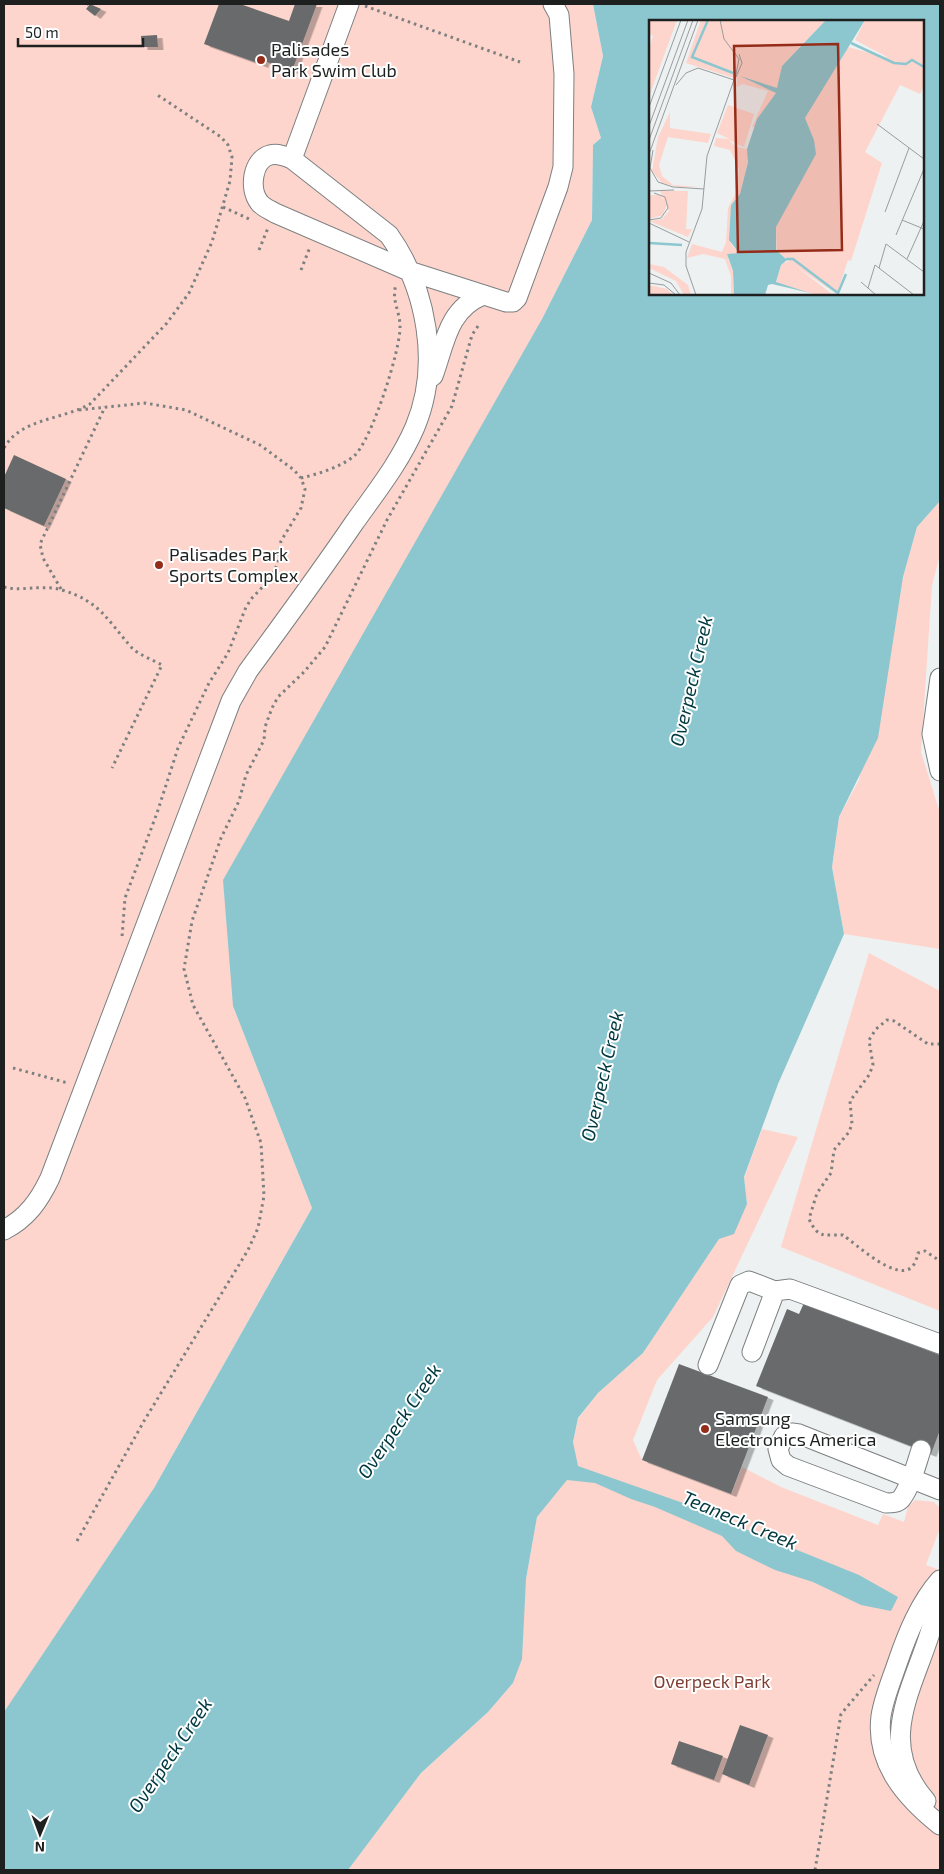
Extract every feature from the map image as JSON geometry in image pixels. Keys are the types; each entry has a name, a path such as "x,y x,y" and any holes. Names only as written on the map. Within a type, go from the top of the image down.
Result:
{"street":[{"path":"292,159 349,4"},
{"path":"426,394 428,352 426,323 420,295 409,271 400,251 389,235 292,159 280,154 269,155 260,162 253,177 254,193 260,204 275,213 409,271 506,302 516,300 560,180 565,149 564,74 559,15 553,4"},
{"path":"4,1230 16,1224 31,1211 50,1178 231,701 248,671 386,480 415,427 450,324 470,300 483,295"},
{"path":"940,678 932,734 940,771"},
{"path":"708,1365 740,1285 749,1281 775,1291 790,1288 940,1344"},
{"path":"752,1352 775,1291"},
{"path":"921,1450 910,1478 901,1499 895,1503 886,1503 788,1466 778,1455 781,1439 788,1434 799,1434 910,1478 940,1490"},
{"path":"940,1581 930,1636 903,1708 901,1739 905,1761 915,1788 940,1813"},
{"path":"940,1581 927,1596 902,1648 887,1690 881,1728 886,1756 898,1784 918,1808 940,1825"}],"path":[{"path":"358,4 520,62"},
{"path":"4,448 10,437 24,428 79,410 90,404 167,323 189,294 212,242 230,181 232,157 228,146 221,137 156,94"},
{"path":"259,250 275,213"},
{"path":"301,270 317,232"},
{"path":"301,478 344,462 356,455 359,450 381,403 395,360 400,325 394,292 396,285 409,271"},
{"path":"77,1541 144,1421 248,1250 258,1228 264,1196 261,1143 245,1098 193,1005 184,969 192,922 222,838 239,801 246,775 264,740 265,727 272,708 278,697 325,648 387,520 452,406 466,350 472,335 480,323"},
{"path":"79,410 145,404 186,410 260,445 294,470 301,478 305,489 301,508 281,541 277,565 270,579 246,607 228,653 210,682 178,748 157,813 125,898 122,941"},
{"path":"61,590 43,558 40,544 105,407"},
{"path":"4,587 36,586 61,590 96,606 111,620 133,649 162,665 112,768"},
{"path":"940,1044 928,1044 894,1021 887,1020 876,1030 869,1040 873,1065 869,1075 850,1101 852,1124 849,1132 834,1150 831,1173 817,1193 809,1219 818,1233 826,1236 843,1235 861,1250 896,1270 906,1271 913,1266 918,1253 926,1251 940,1261"},
{"path":"13,1068 68,1084 70,1076"},
{"path":"815,1870 841,1714 876,1672"}],"green space":[{"path":"4,4 593,4 603,56 591,107 601,138 593,145 592,220 542,319 233,1006 312,1208 154,1488 4,1713"},
{"path":"940,501 940,555 932,585 921,752 940,813 940,949 844,934 832,867 839,817 859,780 903,577 917,527"},
{"path":"869,953 940,991 940,1311 781,1247"},
{"name":"Overpeck Park","path":"762,1129 798,1137 713,1317 657,1380 633,1440 642,1460 731,1494 742,1467 781,1487 878,1525 883,1514 904,1522 908,1507 915,1500 934,1502 940,1508 940,1528 926,1565 940,1570 940,1870 348,1870 421,1773 488,1712 513,1683 526,1579 537,1517 577,1466 573,1442 578,1419 598,1393 643,1353 719,1239 747,1204 744,1178"}],"water":[{"name":"Overpeck Creek","path":"593,4 940,4 940,501 917,527 903,577 878,738 839,817 832,867 844,934 778,1084 744,1177 747,1204 734,1234 719,1239 643,1353 598,1393 578,1418 573,1442 578,1466 720,1516 743,1528 859,1575 898,1597 891,1611 861,1605 813,1582 775,1570 736,1551 722,1536 655,1507 595,1483 567,1480 537,1517 526,1579 522,1659 513,1683 488,1712 421,1773 348,1870 4,1870 4,1712 154,1488 312,1208 233,1006 223,880 542,319 592,220 593,145 601,138 591,107 603,56"}],"building":[{"path":"90,4 101,9 95,16 86,9"},
{"path":"219,4 240,4 289,21 295,4 317,4 292,71 264,61 263,65 204,44"},
{"path":"157,35 158,47 142,47 141,36"},
{"path":"14,455 66,479 44,526 4,508 4,477"},
{"path":"804,1303 940,1355 940,1430 931,1454 756,1386 787,1309 799,1314"},
{"name":"Samsung Electronics America","path":"679,1364 768,1397 731,1494 642,1460"},
{"path":"740,1725 768,1735 749,1785 722,1774"},
{"path":"679,1741 723,1756 714,1780 671,1764"}],"place":[{"name":"Palisades Park Swim Club","path":"261,60"},
{"name":"Palisades Park Sports Complex","path":"159,565"},
{"name":"Samsung Electronics America","path":"705,1429"}],"water label":[{"name":"Teaneck Creek","path":"740,1520"}]}
